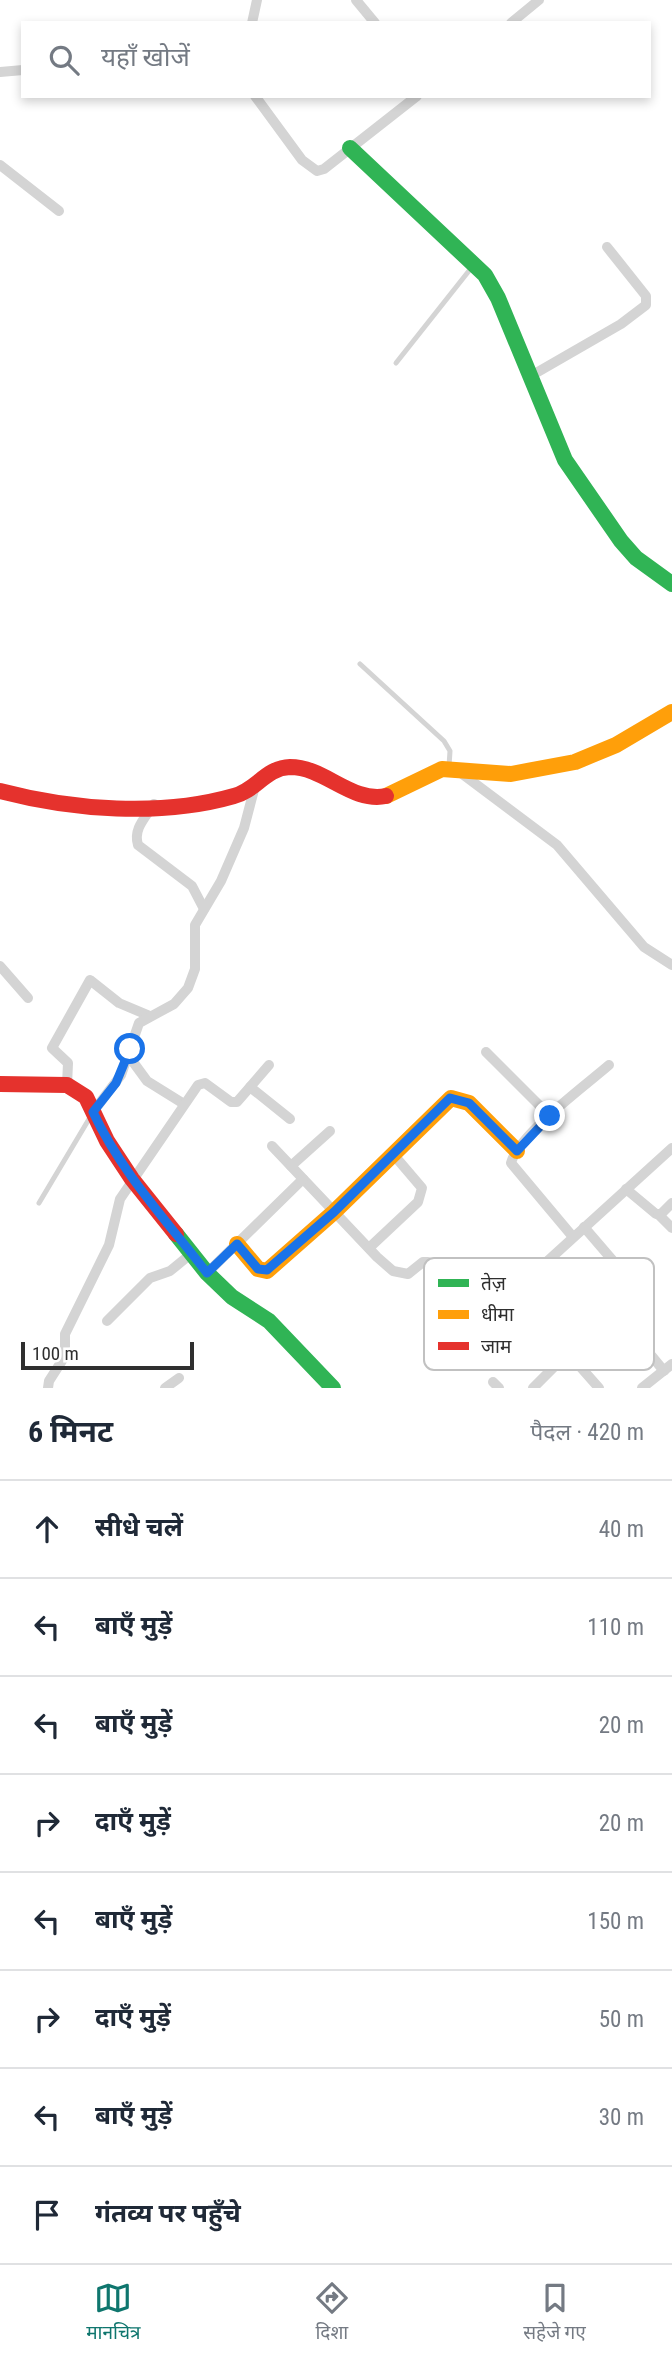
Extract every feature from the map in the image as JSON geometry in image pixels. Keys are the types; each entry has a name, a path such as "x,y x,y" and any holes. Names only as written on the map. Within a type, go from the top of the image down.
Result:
{"street":[{"path":"252,21 257,0"},
{"path":"356,0 373,21"},
{"path":"513,21 533,2"},
{"path":"0,72 21,70"},
{"path":"257,98 312,169 324,169 414,98"},
{"path":"350,148 474,264 492,285 556,443 578,480 636,558 669,577"},
{"path":"0,164 59,211"},
{"path":"529,377 621,324 646,305 646,296 607,247"},
{"path":"1,791 55,803 154,804 233,797 255,786 275,769 286,767 326,775 373,798 453,769 509,774 565,765 631,738 672,712"},
{"path":"453,769 557,845 644,947 672,965"},
{"path":"93,1112 116,1083 128,1055 135,1028 150,1016 174,1004 188,988 195,969 194,932 221,881 244,828 255,786"},
{"path":"154,804 138,827 135,836 138,845 182,877 200,898 204,909"},
{"path":"0,966 28,998"},
{"path":"67,1085 68,1063 52,1048 90,980 124,1006 150,1016"},
{"path":"486,1052 550,1116"},
{"path":"128,1055 148,1081 184,1104"},
{"path":"48,1388 65,1356 65,1334 105,1255 120,1199 132,1179 184,1104 202,1083 234,1103 270,1065"},
{"path":"573,1237 512,1168 512,1158 550,1116 609,1065"},
{"path":"12,1086 67,1085 86,1097 107,1141 132,1179 207,1273 232,1297 269,1321 333,1388"},
{"path":"250,1087 289,1119"},
{"path":"237,1244 258,1269 267,1270 334,1212 444,1103 457,1098 469,1103 517,1151"},
{"path":"291,1166 330,1131"},
{"path":"272,1146 388,1267 403,1275 424,1264"},
{"path":"552,1258 672,1148"},
{"path":"369,1248 418,1202 423,1193 422,1188 393,1154"},
{"path":"207,1273 303,1179"},
{"path":"626,1189 672,1228"},
{"path":"658,1214 672,1203"},
{"path":"584,1227 612,1258"},
{"path":"107,1321 150,1278 170,1271 192,1254"},
{"path":"642,1388 668,1368 654,1353"},
{"path":"533,1388 551,1370"},
{"path":"582,1370 598,1388"},
{"path":"165,1388 179,1378"}],"lane":[{"path":"396,363 474,264"},
{"path":"360,664 444,741 450,751 453,769"},
{"path":"39,1203 93,1112"}],"traffic: fast":[{"path":"350,148 485,275 498,298 565,460 621,541 636,558 672,584"},
{"path":"176,1234 207,1273 232,1297 269,1321 333,1388"}],"traffic: slow":[{"path":"386,796 442,769 511,774 575,762 616,745 672,712"},
{"path":"237,1244 258,1269 267,1271 334,1212 451,1098 469,1103 517,1151"}],"traffic: jam":[{"path":"0,791 86,806 147,809 177,807 234,796 274,771 290,767 315,773 361,794 386,796"},
{"path":"0,1084 67,1085 86,1097 107,1141 132,1179 176,1234"}],"route":[{"path":"130,1049 121,1075 93,1112 111,1149 132,1179 207,1273 237,1244 258,1269 267,1270 319,1222 334,1212 450,1098 463,1099 469,1103 517,1151 550,1116"}]}
